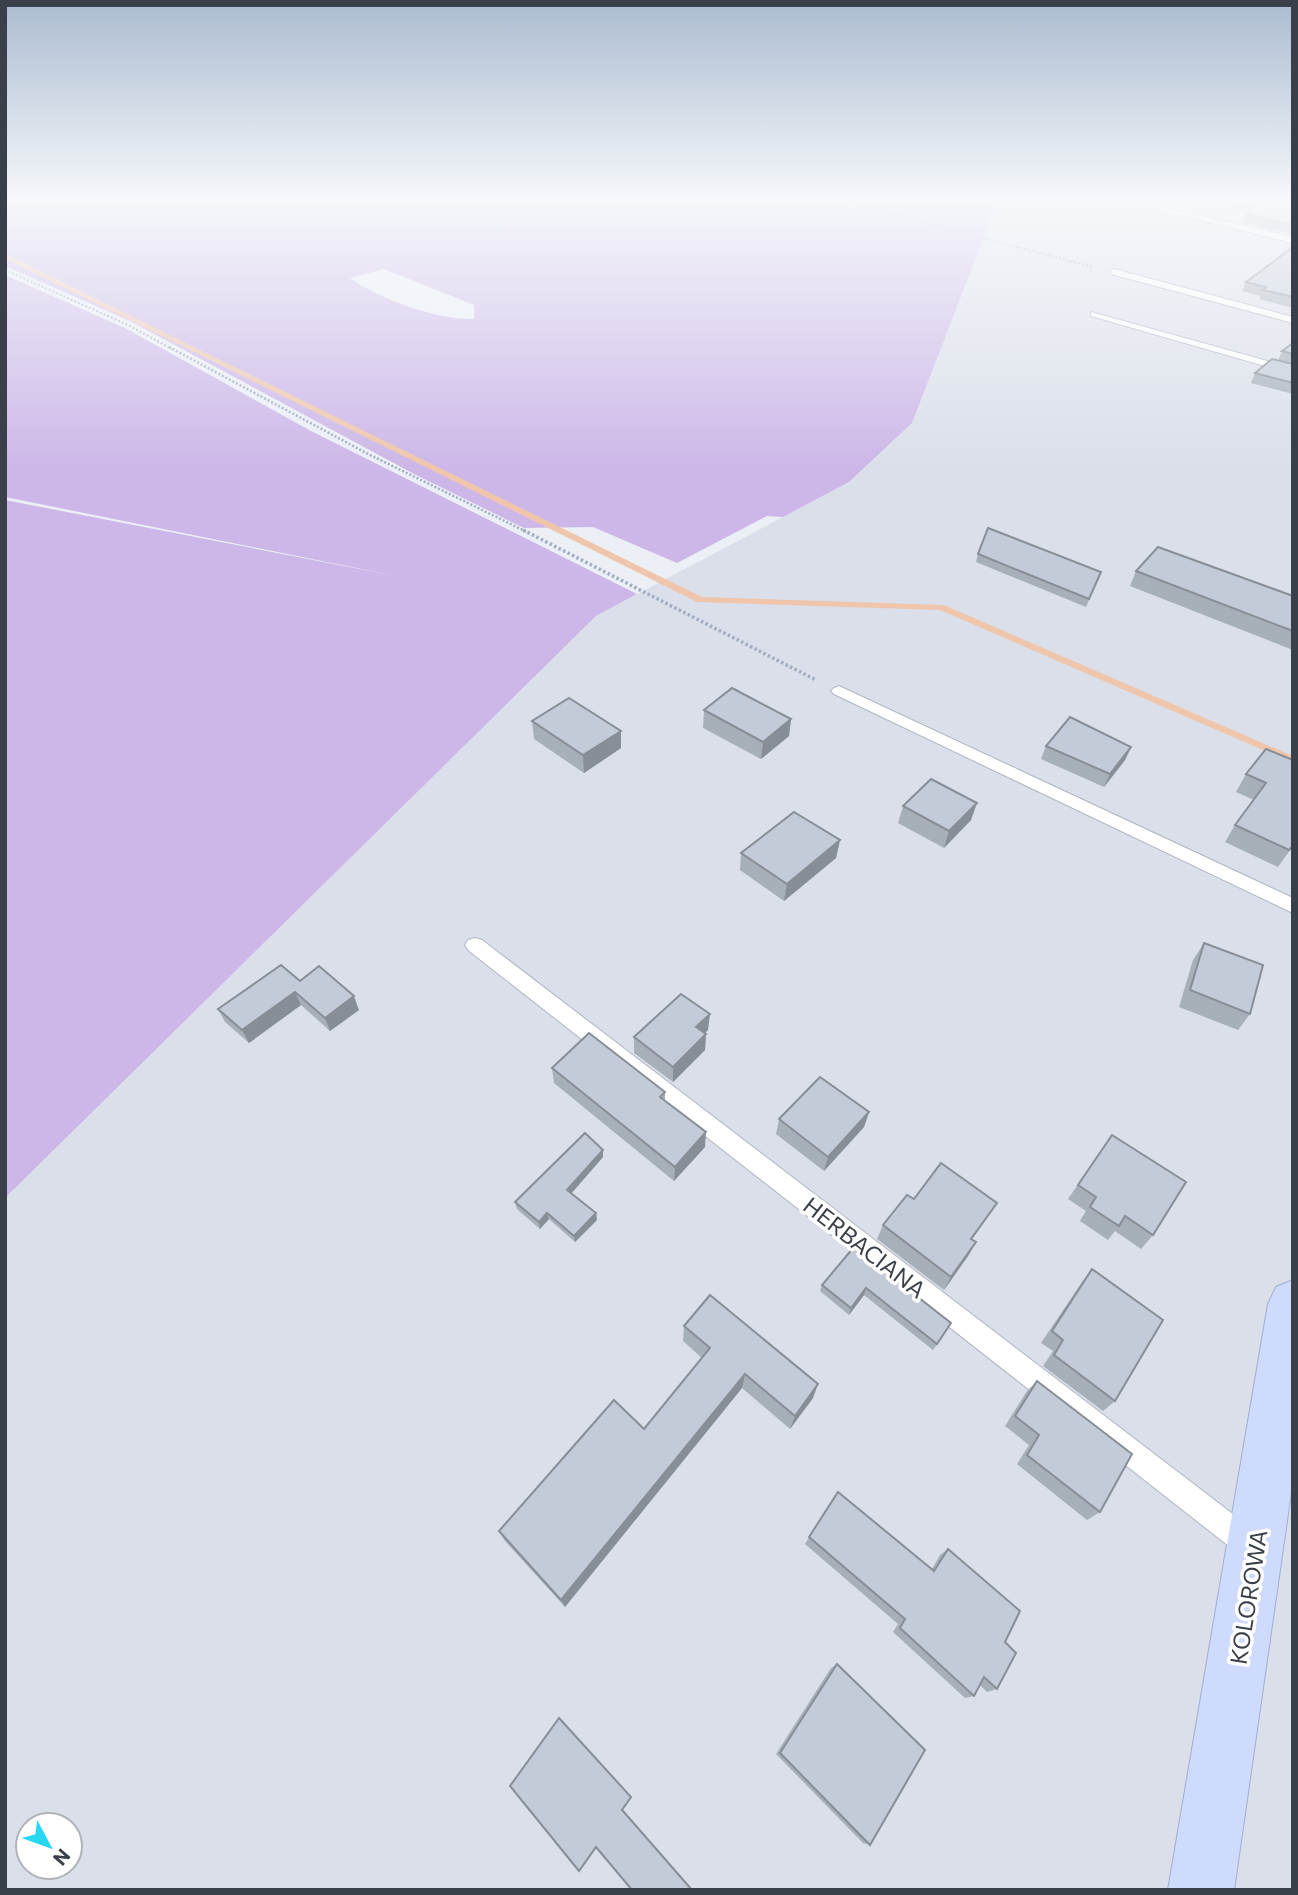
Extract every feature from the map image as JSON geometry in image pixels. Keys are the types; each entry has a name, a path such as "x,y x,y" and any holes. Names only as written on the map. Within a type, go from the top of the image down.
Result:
{"street":[{"name":"KOLOROWA","path":"1201,1890 1293,1304"}],"lane":[{"path":"1186,291 1293,320"},
{"path":"1094,314 1293,370"},
{"path":"839,691 1293,906"},
{"name":"HERBACIANA","path":"475,945 1255,1549"}],"path":[{"path":"53,291 128,325 370,455 608,572 744,646 839,691"}],"shaded area":[{"path":"5,291 42,291 125,328 311,431 637,594 596,616 5,1198 5,500 411,579 5,497"},
{"path":"63,291 373,291 427,312 474,319 474,305 440,291 963,291 912,423 849,482 783,517 767,516 677,563 593,527 524,528 414,474 132,322"},
{"path":"963,291 1293,291 1293,1890 5,1890 5,1198 596,616 849,482 912,423"}],"building":[{"path":"1269,291 1293,291 1293,297"},
{"path":"1293,343 1293,354 1282,351"},
{"path":"1272,359 1293,364 1293,383 1255,373"},
{"path":"988,528 1101,572 1089,599 978,554"},
{"path":"1158,547 1293,596 1293,631 1136,571"},
{"path":"732,688 791,719 763,742 704,710"},
{"path":"569,698 621,731 583,755 532,721"},
{"path":"1070,717 1131,747 1110,774 1046,746"},
{"path":"1266,749 1293,760 1293,845 1289,850 1235,825 1266,783 1246,774"},
{"path":"931,779 977,803 949,831 903,806"},
{"path":"794,812 840,840 787,884 741,853"},
{"path":"1204,943 1263,965 1250,1014 1190,990"},
{"path":"281,965 300,981 319,966 354,996 325,1018 295,992 242,1030 218,1009"},
{"path":"681,994 710,1014 696,1027 706,1034 673,1067 634,1037"},
{"path":"589,1033 665,1092 660,1097 706,1132 675,1167 552,1068"},
{"path":"820,1077 869,1112 828,1157 779,1119"},
{"path":"585,1133 603,1150 567,1190 596,1213 574,1236 547,1213 539,1222 515,1202"},
{"path":"1112,1135 1186,1182 1153,1235 1125,1216 1119,1226 1090,1207 1096,1197 1078,1185"},
{"path":"941,1163 997,1203 971,1239 976,1242 951,1277 883,1225 907,1195 914,1199"},
{"path":"854,1247 951,1323 937,1344 866,1288 851,1308 822,1285"},
{"path":"1092,1269 1163,1320 1115,1401 1054,1355 1063,1340 1052,1331"},
{"path":"710,1295 818,1384 795,1416 745,1374 561,1600 499,1531 614,1400 644,1429 710,1348 684,1326"},
{"path":"1037,1381 1132,1454 1100,1512 1027,1455 1039,1435 1015,1416"},
{"path":"838,1492 934,1571 948,1549 1020,1611 1005,1642 1016,1653 997,1689 984,1677 974,1696 900,1628 905,1619 809,1537"},
{"path":"837,1664 925,1750 870,1845 780,1753"},
{"path":"559,1718 631,1797 622,1810 692,1890 632,1890 596,1847 579,1871 510,1786"}],"waterway":[{"path":"77,291 700,600 941,607 1293,760"}]}
